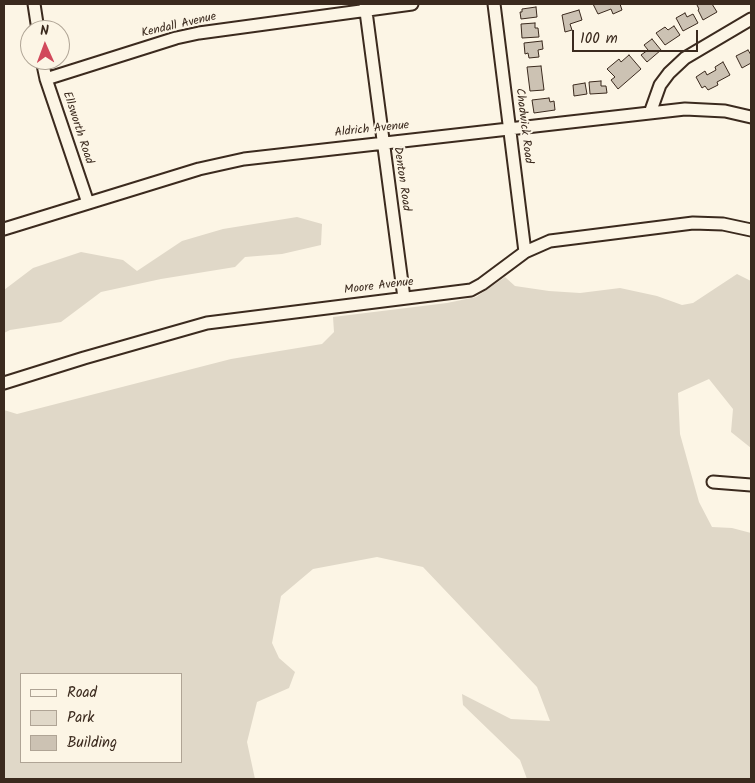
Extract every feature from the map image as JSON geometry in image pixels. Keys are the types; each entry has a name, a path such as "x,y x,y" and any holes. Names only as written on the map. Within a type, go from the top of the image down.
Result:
{"street":[{"path":"34,4 36,20"},
{"name":"Kendall Avenue","path":"46,79 176,38 198,33 365,6 412,4"},
{"name":"Chadwick Road","path":"494,4 525,252"},
{"name":"Denton Road","path":"365,6 404,298"},
{"path":"650,113 660,85 669,73 685,58 751,19"},
{"name":"Ellsworth Road","path":"44,70 88,203"},
{"name":"Aldrich Avenue","path":"4,229 199,169 244,159 685,109 725,111 751,117"},
{"name":"Moore Avenue","path":"4,382 207,323 470,290 482,284 525,252 550,241 693,223 723,224 751,230"},
{"path":"713,482 751,485"}],"green space":[{"path":"297,217 322,224 321,245 282,254 245,257 235,267 161,279 101,292 61,322 10,330 4,333 4,290 33,268 81,252 123,260 137,271 182,241 223,229"},
{"path":"737,274 751,281 751,448 731,432 733,409 709,379 678,393 680,434 699,502 712,527 732,528 751,533 751,779 527,779 520,760 463,705 462,694 511,719 550,721 537,687 423,567 377,557 313,569 281,596 272,643 279,658 295,672 289,688 257,702 247,742 255,779 4,779 4,410 17,414 231,359 322,344 334,332 333,317 447,303 476,297 505,277 515,286 580,293 620,288 657,296 682,305 693,303"}],"building":[{"path":"593,4 620,4 622,10 613,14 611,9 598,14"},
{"path":"698,4 712,4 717,12 703,20 698,10"},
{"path":"536,7 537,17 521,19 520,12 522,12 522,9"},
{"path":"579,10 582,20 570,24 572,30 565,32 562,15"},
{"path":"685,13 687,17 693,14 698,23 683,31 676,18"},
{"path":"535,23 535,28 538,28 539,37 522,38 521,24"},
{"path":"674,26 680,35 665,45 656,33 665,27 668,30"},
{"path":"652,39 661,50 647,62 641,55 648,50 644,45"},
{"path":"542,41 543,49 538,50 539,57 529,58 528,53 525,54 524,43"},
{"path":"748,50 751,55 751,63 742,68 736,56"},
{"path":"629,55 641,69 618,89 611,80 615,77 607,69 619,59 621,62"},
{"path":"723,62 730,75 717,82 718,85 708,90 705,86 702,88 696,77 705,71 707,75 716,70 715,67"},
{"path":"541,66 544,90 530,91 527,67"},
{"path":"601,81 601,86 606,86 607,93 590,94 589,82"},
{"path":"585,83 587,94 574,96 573,85"},
{"path":"549,98 550,102 554,101 555,110 534,113 532,100"}]}
